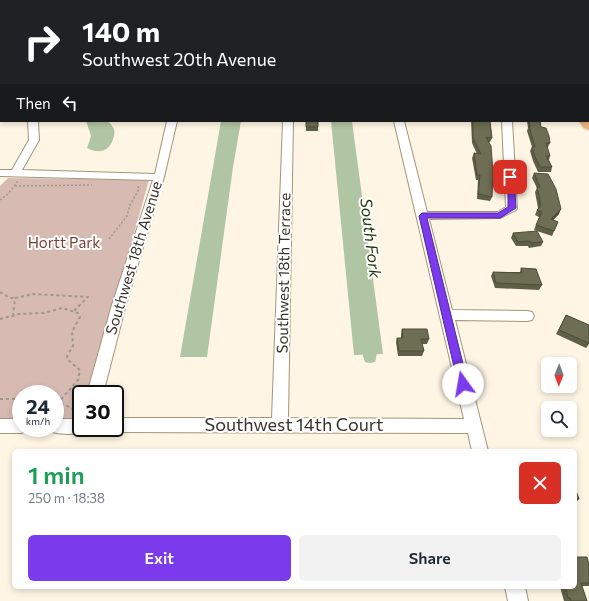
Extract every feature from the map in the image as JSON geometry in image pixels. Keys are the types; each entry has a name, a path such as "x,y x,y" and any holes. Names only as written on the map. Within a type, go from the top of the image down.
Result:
{"street":[{"path":"18,175 34,140 34,122"},
{"name":"Southwest 18th Avenue","path":"97,385 118,308 158,177 172,122"},
{"name":"Southwest 18th Terrace","path":"280,424 288,122"},
{"path":"399,122 479,449"},
{"path":"422,216 500,215 512,208 507,122"},
{"path":"0,173 18,175 158,177"},
{"path":"447,315 527,316"},
{"name":"Southwest 14th Court","path":"124,425 280,424 473,426"},
{"path":"0,426 12,426"},
{"path":"515,589 518,601"}],"path":[{"path":"0,200 15,186 18,175"},
{"path":"91,185 96,182"},
{"path":"15,186 98,184"},
{"path":"109,239 127,216 130,205 139,189 139,186 136,184"},
{"path":"0,292 10,298 15,298 22,294 37,293 73,298 88,297 74,310"},
{"path":"13,316 15,298"},
{"path":"0,319 19,314 44,313 62,308 74,310 78,313 80,317 72,332 73,346 67,356 68,360 80,370 80,375 78,380 64,394"},
{"path":"0,399 12,399"}],"green space":[{"name":"Hortt Park","path":"8,178 149,180 92,385 72,385 72,417 70,419 64,419 64,385 12,385 12,419 0,419 0,186"}],"shaded area":[{"path":"86,122 109,122 114,130 114,137 109,147 103,151 96,151 87,148 91,136"},
{"path":"221,122 241,122 233,167 207,357 180,357"},
{"path":"331,122 352,122 383,354 354,355"}],"building":[{"path":"306,122 318,122 318,127 306,127"},
{"path":"473,122 490,122 492,138 486,137 491,146 493,172 492,197 478,194 480,175 477,175 474,153 481,154 473,138"},
{"path":"529,122 540,122 541,127 546,128 550,143 546,143 550,156 546,156 552,167 540,167 532,147 535,147 529,126 530,127"},
{"path":"534,173 548,174 556,189 561,209 551,219 558,222 554,231 536,225 542,212 537,210 541,206 537,187 540,187"},
{"path":"537,231 543,242 518,242 513,233"},
{"path":"521,268 536,269 542,285 496,283 493,272 522,273"},
{"path":"566,315 589,325 589,343 559,330"},
{"path":"402,329 427,329 429,339 421,339 424,351 399,351 397,338 403,338"},
{"path":"577,557 587,557 589,564 589,583 581,583 587,601 571,601 570,598 568,598 566,589 577,589"}],"waterway":[{"name":"South Fork","path":"368,338 370,358"}],"route":[{"path":"463,384 422,216 500,215 512,208 510,177"}]}
